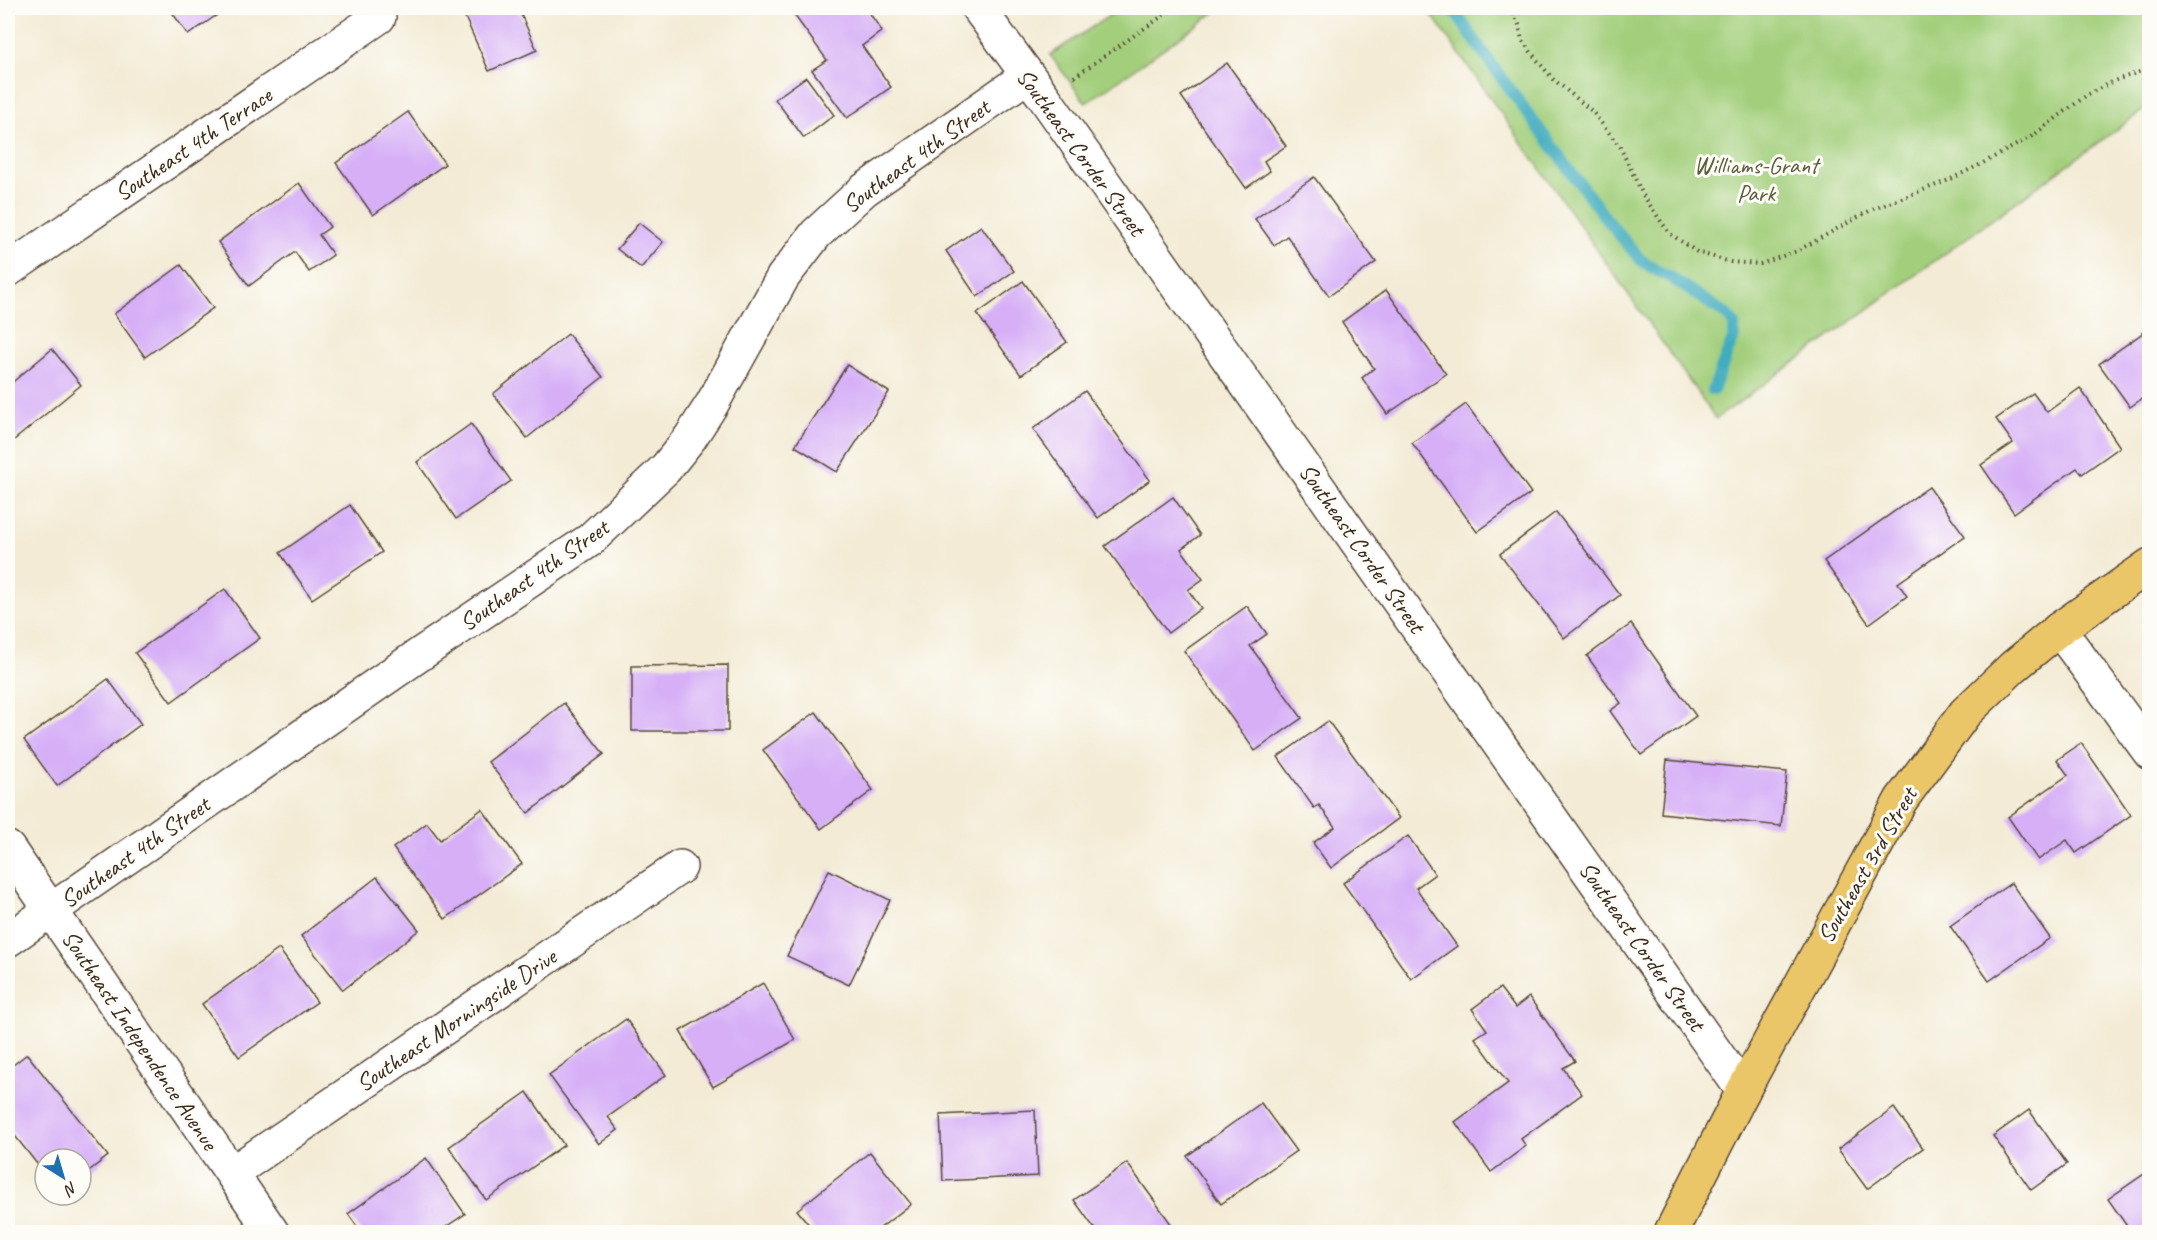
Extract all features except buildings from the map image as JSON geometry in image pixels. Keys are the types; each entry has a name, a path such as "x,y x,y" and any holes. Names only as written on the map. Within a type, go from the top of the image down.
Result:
{"main road":[{"name":"Southeast 3rd Street","path":"1671,1233 1743,1090 1900,800 1965,713 2013,667 2060,629 2150,566"}],"street":[{"name":"Southeast Corder Street","path":"978,8 1743,1090"},
{"name":"Southeast 4th Terrace","path":"8,270 379,17"},
{"name":"Southeast 4th Street","path":"8,940 419,655 590,540 666,468 690,438 712,405 783,277 816,234 864,190 1035,87"},
{"path":"2060,629 2150,753"},
{"name":"Southeast Independence Avenue","path":"8,848 272,1233"},
{"name":"Southeast Morningside Drive","path":"232,1173 680,867"}],"path":[{"path":"1035,87 1174,8"},
{"path":"1510,8 1519,25 1522,40 1537,60 1553,79 1592,111 1620,147 1643,195 1669,233 1698,252 1730,262 1760,264 1797,251 1871,210 1949,180 1981,164 2031,137 2087,95 2114,81 2150,68"}],"green space":[{"path":"1121,8 1221,8 1086,103 1050,55"},
{"name":"Williams-Grant Park","path":"1427,8 2149,8 2149,106 1716,419"}],"waterway":[{"path":"1452,8 1607,220 1641,260 1727,315 1734,324 1734,336 1713,390"}]}
